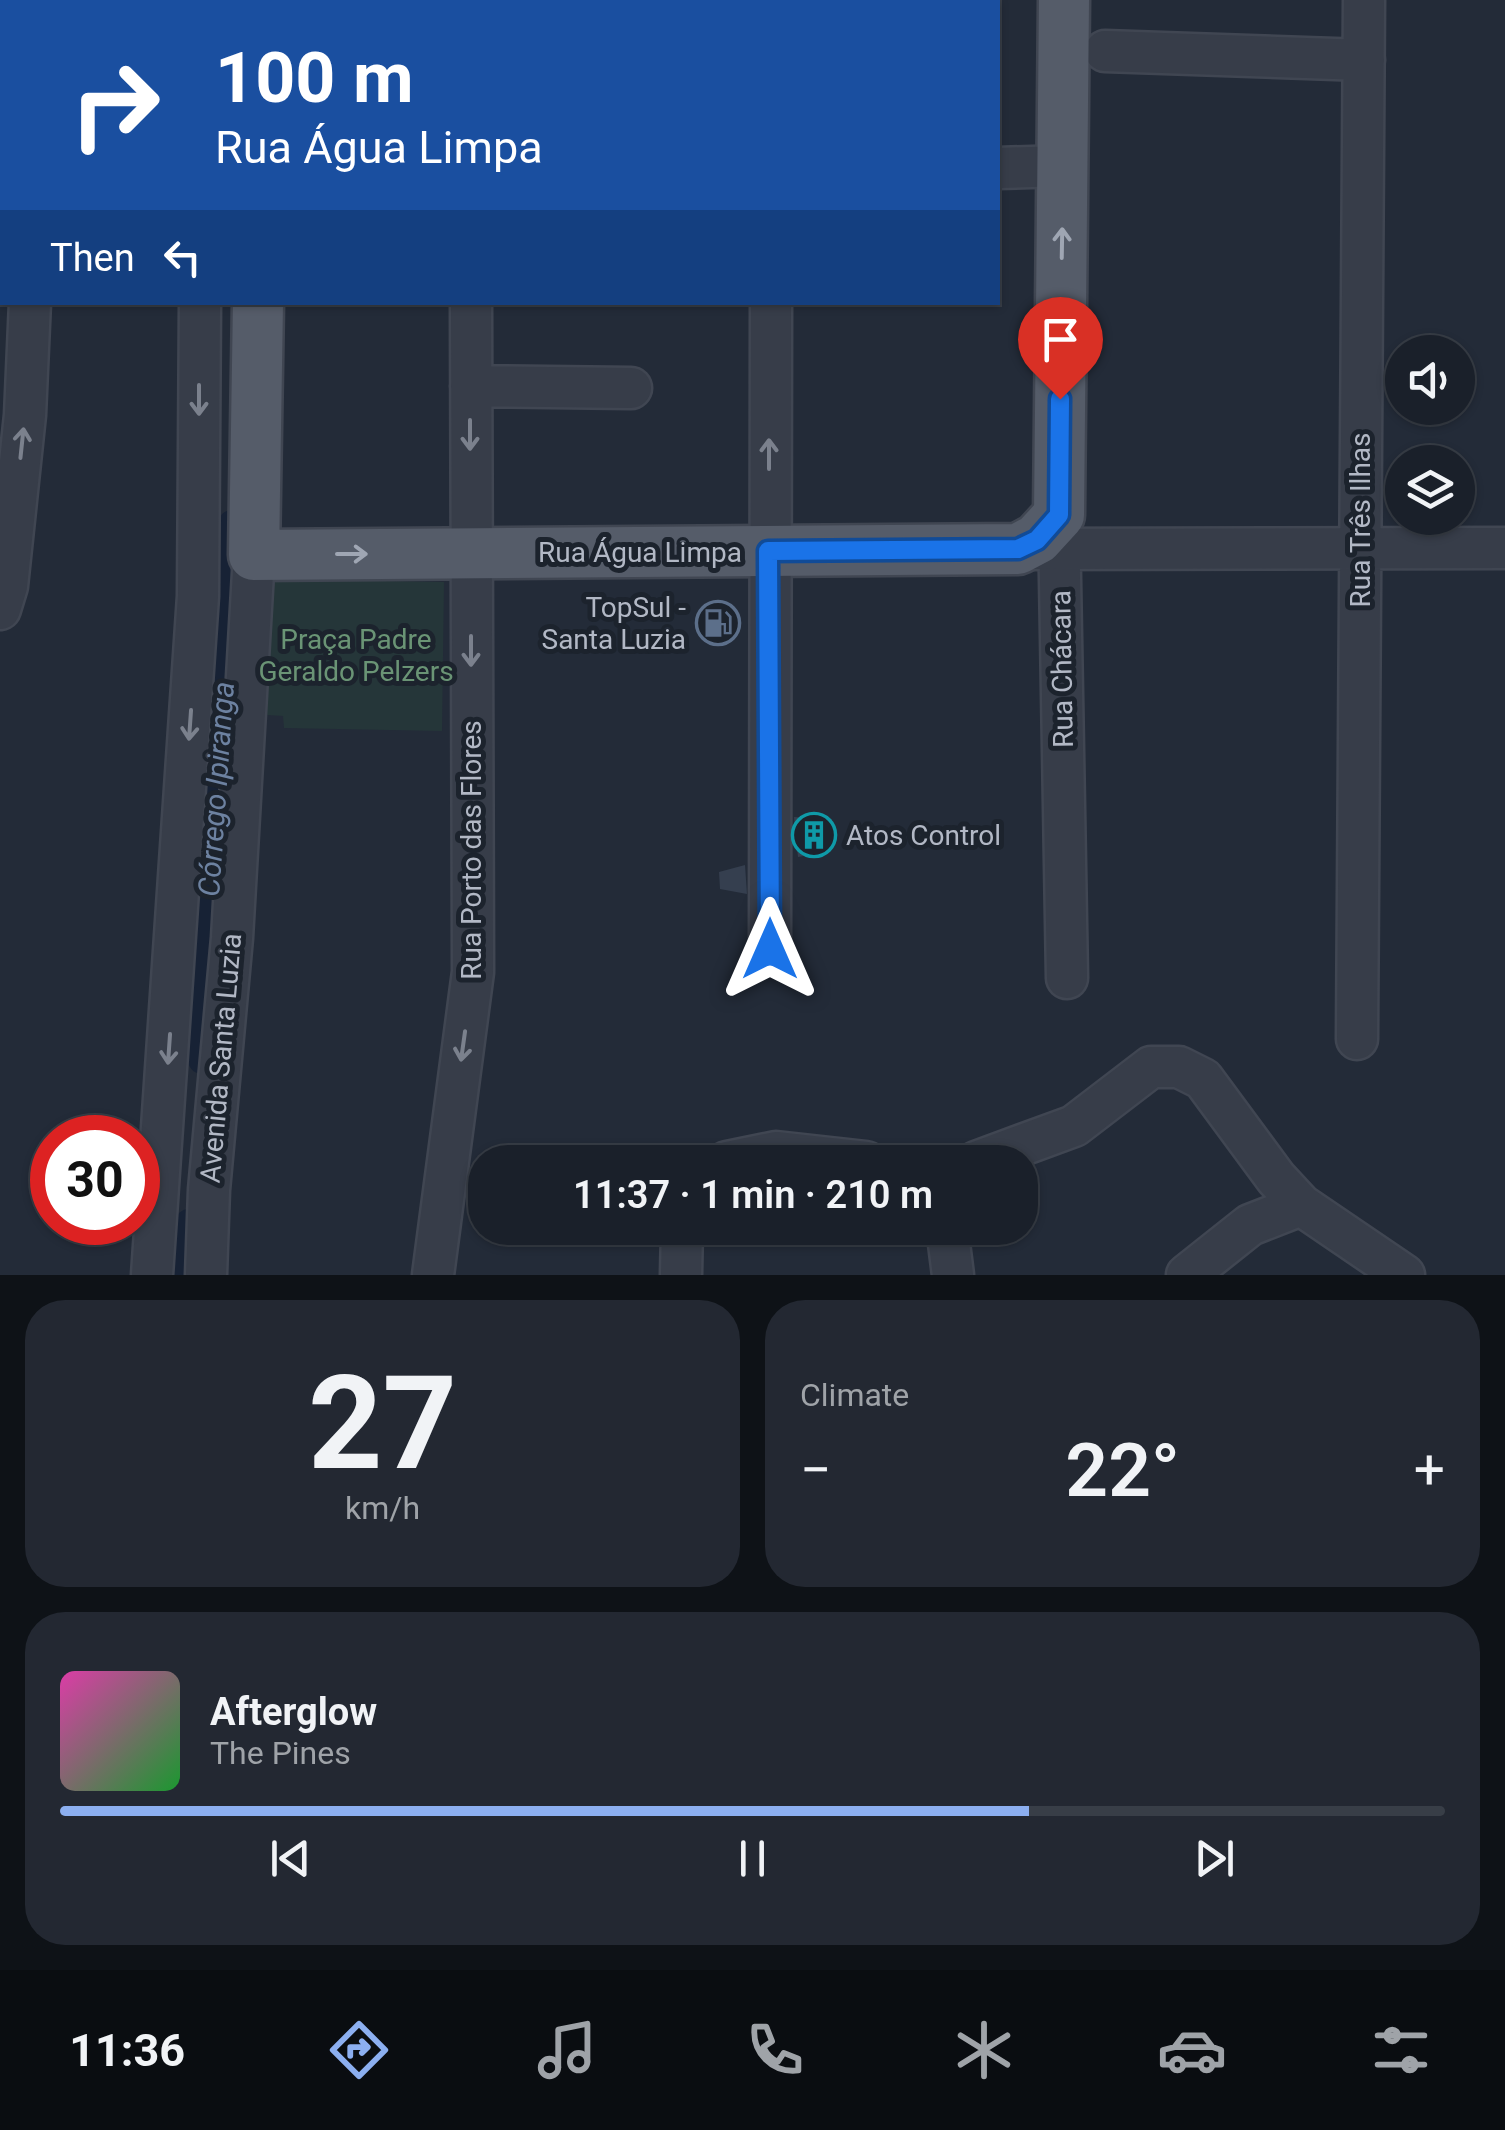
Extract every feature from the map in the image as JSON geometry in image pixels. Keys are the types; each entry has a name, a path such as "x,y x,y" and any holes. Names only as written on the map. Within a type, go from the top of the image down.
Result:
{"main road":[{"name":"Rua Chácara","path":"1046,538 1062,166 1064,0"},
{"name":"Avenida Santa Luzia","path":"254,555 258,305"},
{"name":"Rua Água Limpa","path":"254,555 768,551 1046,538"}],"street":[{"name":"Rua Três Ilhas","path":"1356,1040 1364,0"},
{"path":"1105,51 1364,60"},
{"path":"1000,168 1062,166"},
{"path":"0,609 7,586 26,415 30,305"},
{"name":"Avenida Santa Luzia","path":"152,1275 198,596 200,305"},
{"name":"Rua Porto das Flores","path":"433,1275 473,972 471,305"},
{"path":"770,305 770,949"},
{"path":"470,386 631,388"},
{"name":"Rua Água Limpa","path":"1046,538 1360,548 1505,548"},
{"name":"Rua Chácara","path":"1046,538 1068,978"},
{"name":"Avenida Santa Luzia","path":"206,1275 209,1190 232,938 254,555"},
{"path":"1022,1145 1074,1126 1151,1068 1180,1067 1203,1079 1276,1178 1301,1205 1404,1275"},
{"path":"1187,1275 1250,1225 1301,1205"},
{"path":"681,1275 682,1245"},
{"path":"950,1245 953,1275"}],"green space":[{"name":"Praça Padre Geraldo Pelzers","path":"269,579 444,582 442,731 284,728 283,716 267,715"}],"building":[{"name":"Atos Control","path":"794,817 832,819 831,851 798,857"},
{"path":"745,865 747,894 720,889 719,872"}],"waterway":[{"name":"Córrego Ipiranga","path":"202,1060 232,524"},
{"name":"Córrego Ipiranga","path":"185,1275 189,1223"}],"place":[{"name":"TopSul - Santa Luzia","path":"718,623"},
{"name":"Atos Control","path":"814,835"}],"route":[{"path":"770,949 768,551 1018,549 1037,540 1059,515 1060,399"}]}
